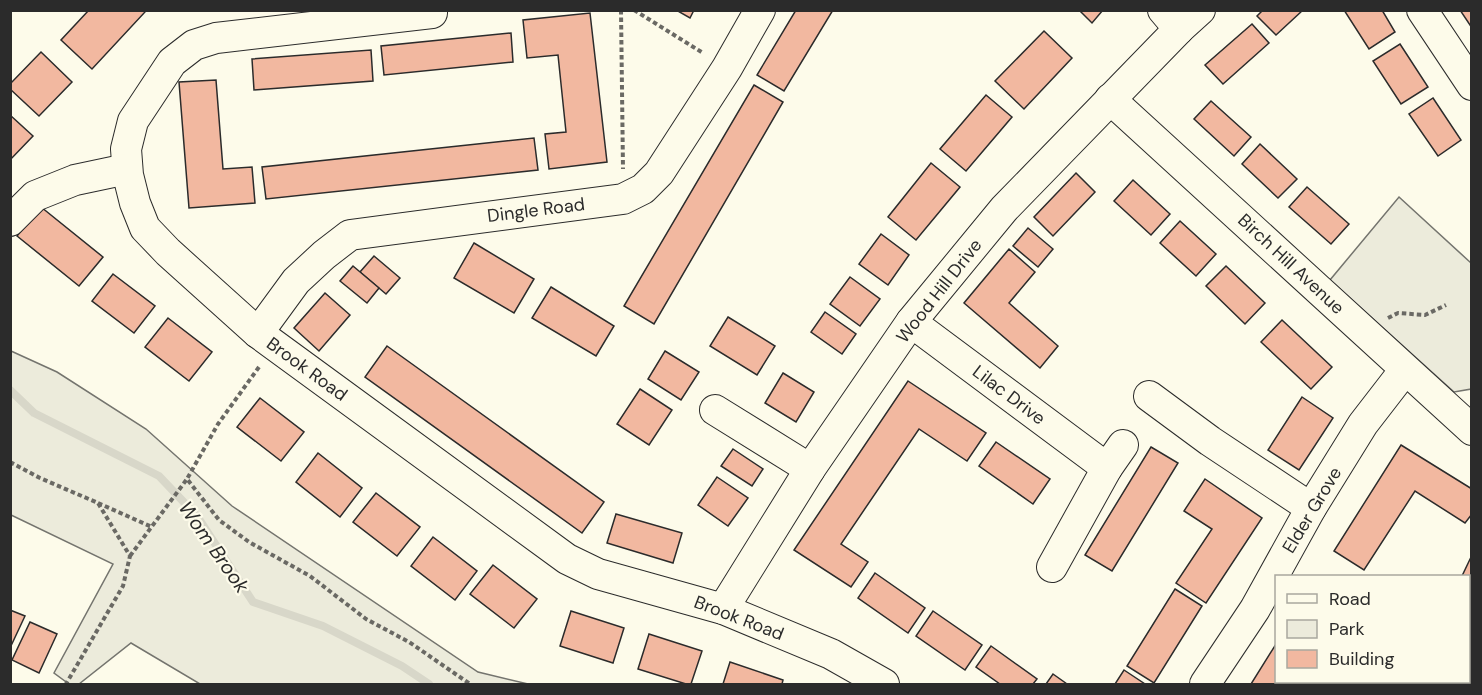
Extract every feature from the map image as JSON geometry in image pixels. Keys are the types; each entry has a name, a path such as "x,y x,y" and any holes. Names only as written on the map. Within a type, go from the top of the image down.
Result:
{"street":[{"name":"Dingle Road","path":"258,333 296,281 350,235 623,199 643,189 659,173 727,68 760,10"},
{"path":"1422,10 1472,85"},
{"name":"Brook Road","path":"431,12 236,23 216,38 194,45 172,62 133,121 126,148 128,169 135,203 146,228 168,252 258,333 567,559 598,573 723,609 831,654 884,684"},
{"name":"Wood Hill Drive","path":"723,609 810,469 911,322 1004,210 1110,99 1181,17"},
{"name":"Birch Hill Avenue","path":"1110,99 1406,370 1470,424"},
{"path":"10,221 35,196 75,180 128,169"},
{"name":"Lilac Drive","path":"911,322 1115,456 1052,567"},
{"name":"Elder Grove","path":"1205,684 1255,609 1311,508 1363,424 1406,370"},
{"path":"1149,396 1210,441 1311,508"},
{"path":"715,410 810,469"}],"path":[{"path":"621,10 623,199"},
{"path":"634,10 727,68"},
{"path":"1369,335 1389,317 1398,313 1425,315 1446,305"},
{"path":"66,684 123,586 129,556 187,479 218,424 267,357 258,333"},
{"path":"10,462 40,478 152,527"},
{"path":"187,479 219,519 249,542 310,576 366,619 409,642 470,684"},
{"path":"98,503 129,556"}],"green space":[{"path":"1399,197 1471,263 1471,389 1454,392 1330,280"},
{"path":"11,351 57,372 146,429 232,506 478,672 528,684 200,684 131,643 79,684 69,684 54,673 113,564 11,515"}],"building":[{"path":"89,10 142,10 145,12 92,69 61,40"},
{"path":"676,10 694,10 690,18"},
{"path":"796,10 833,10 784,91 757,75"},
{"path":"1079,10 1103,10 1092,23"},
{"path":"1263,10 1303,10 1276,35 1257,16"},
{"path":"1344,10 1382,10 1395,32 1369,49"},
{"path":"1460,10 1472,10 1472,28"},
{"path":"590,13 607,162 549,169 545,134 566,132 558,55 527,58 523,20"},
{"path":"1252,24 1269,43 1223,84 1205,65"},
{"path":"1044,31 1072,58 1024,109 995,81"},
{"path":"511,33 513,62 384,75 381,46"},
{"path":"1400,44 1428,87 1401,104 1373,61"},
{"path":"371,50 373,81 254,90 252,59"},
{"path":"41,52 72,82 39,116 10,89 10,84"},
{"path":"216,80 223,169 252,167 255,203 189,208 179,82"},
{"path":"754,85 783,102 654,324 624,306"},
{"path":"986,95 1012,117 966,171 940,149"},
{"path":"1433,98 1461,140 1438,156 1409,114"},
{"path":"1211,101 1251,137 1234,156 1194,119"},
{"path":"10,115 33,136 10,160"},
{"path":"534,138 538,170 266,199 262,167"},
{"path":"1260,144 1297,179 1278,198 1242,164"},
{"path":"931,163 960,187 916,240 888,217"},
{"path":"1076,173 1095,192 1053,236 1034,217"},
{"path":"1133,180 1170,214 1151,235 1114,201"},
{"path":"1307,187 1349,224 1331,244 1289,207"},
{"path":"41,207 103,257 79,286 17,236"},
{"path":"1180,221 1216,254 1196,276 1160,243"},
{"path":"1028,228 1053,249 1038,267 1013,246"},
{"path":"881,234 909,255 888,285 859,264"},
{"path":"474,243 534,279 514,313 454,278"},
{"path":"1009,249 1035,272 1009,303 1058,346 1040,368 964,303"},
{"path":"374,256 400,278 386,294 360,272"},
{"path":"353,266 379,288 367,303 340,281"},
{"path":"1226,266 1265,303 1245,324 1206,286"},
{"path":"113,274 155,306 134,333 92,301"},
{"path":"850,277 880,299 860,326 830,304"},
{"path":"551,287 614,326 596,356 532,318"},
{"path":"325,293 350,315 319,351 294,328"},
{"path":"825,312 856,334 842,354 811,332"},
{"path":"728,317 775,346 757,375 710,346"},
{"path":"168,318 212,352 189,381 145,347"},
{"path":"1282,320 1332,367 1311,389 1261,342"},
{"path":"387,346 604,502 582,533 365,377"},
{"path":"665,351 699,372 681,400 648,379"},
{"path":"783,373 814,392 796,422 765,403"},
{"path":"908,381 986,433 967,461 919,429 841,544 868,562 851,587 794,550"},
{"path":"640,389 672,410 649,445 617,424"},
{"path":"1302,397 1333,418 1299,470 1268,450"},
{"path":"260,398 304,432 281,461 237,427"},
{"path":"996,442 1050,479 1033,504 979,466"},
{"path":"1401,445 1472,489 1472,514 1465,523 1415,491 1364,570 1334,551"},
{"path":"1151,447 1178,463 1112,571 1085,555"},
{"path":"733,449 763,469 752,486 721,466"},
{"path":"318,453 362,488 340,517 296,482"},
{"path":"717,477 748,498 728,526 698,505"},
{"path":"1205,479 1262,518 1206,603 1176,583 1212,529 1184,511"},
{"path":"376,493 420,527 397,556 353,522"},
{"path":"616,514 682,533 673,563 607,543"},
{"path":"433,537 477,571 455,600 411,566"},
{"path":"1472,555 1472,591 1470,590 1470,575 1462,575"},
{"path":"493,565 537,599 514,628 470,594"},
{"path":"875,573 925,608 908,633 858,598"},
{"path":"1175,589 1202,606 1154,683 1127,666"},
{"path":"1470,605 1472,606 1470,642"},
{"path":"10,610 25,616 10,648"},
{"path":"571,611 624,628 613,663 560,646"},
{"path":"933,611 982,645 965,670 916,636"},
{"path":"30,622 57,634 39,673 12,660"},
{"path":"649,634 702,651 691,684 638,669"},
{"path":"991,646 1037,679 1033,684 1000,684 976,667"},
{"path":"1275,646 1275,683 1319,683 1318,684 1251,684"},
{"path":"730,662 783,680 782,684 723,684"},
{"path":"1124,670 1145,684 1115,684"},
{"path":"1053,674 1067,684 1046,684"}],"waterway":[{"name":"Wom Brook","path":"10,390 34,413 159,476 197,516 253,602 323,626 402,666 429,684"}]}
